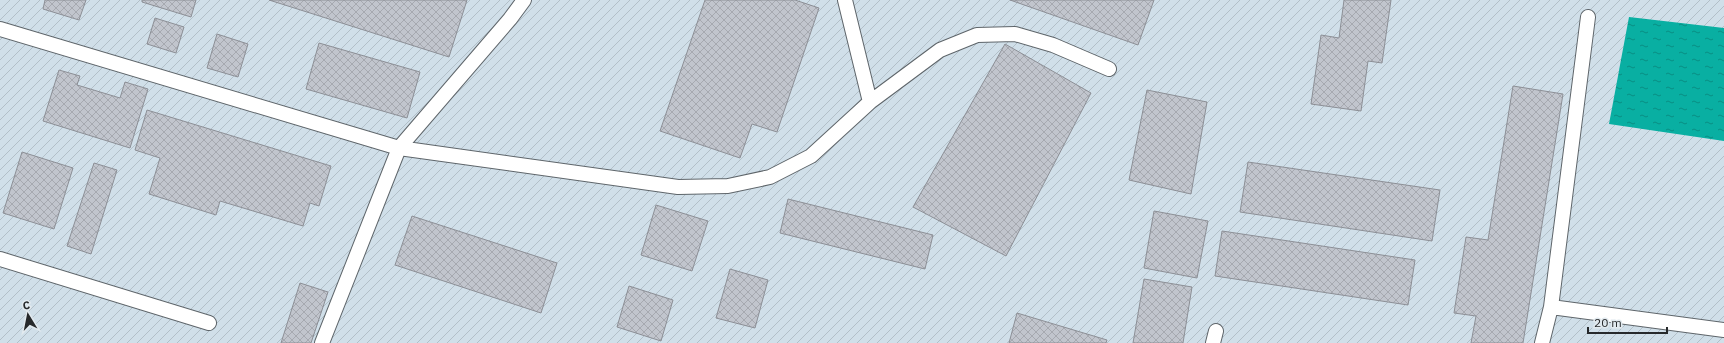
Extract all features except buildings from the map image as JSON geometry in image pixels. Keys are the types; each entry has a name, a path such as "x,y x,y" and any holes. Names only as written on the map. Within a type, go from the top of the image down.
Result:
{"lane":[{"path":"322,343 399,148 510,19 524,0"},
{"path":"845,0 870,102"},
{"path":"1542,343 1551,307 1588,17"},
{"path":"0,29 399,148 678,187 728,186 770,177 811,156 870,102 940,50 976,36 1015,34 1053,45 1109,69"},
{"path":"0,259 209,323"},
{"path":"1551,307 1724,330"}],"shaded area":[{"path":"0,0 1724,0 1724,343 0,343"}],"water":[{"path":"1629,17 1724,28 1724,141 1609,124"}]}
